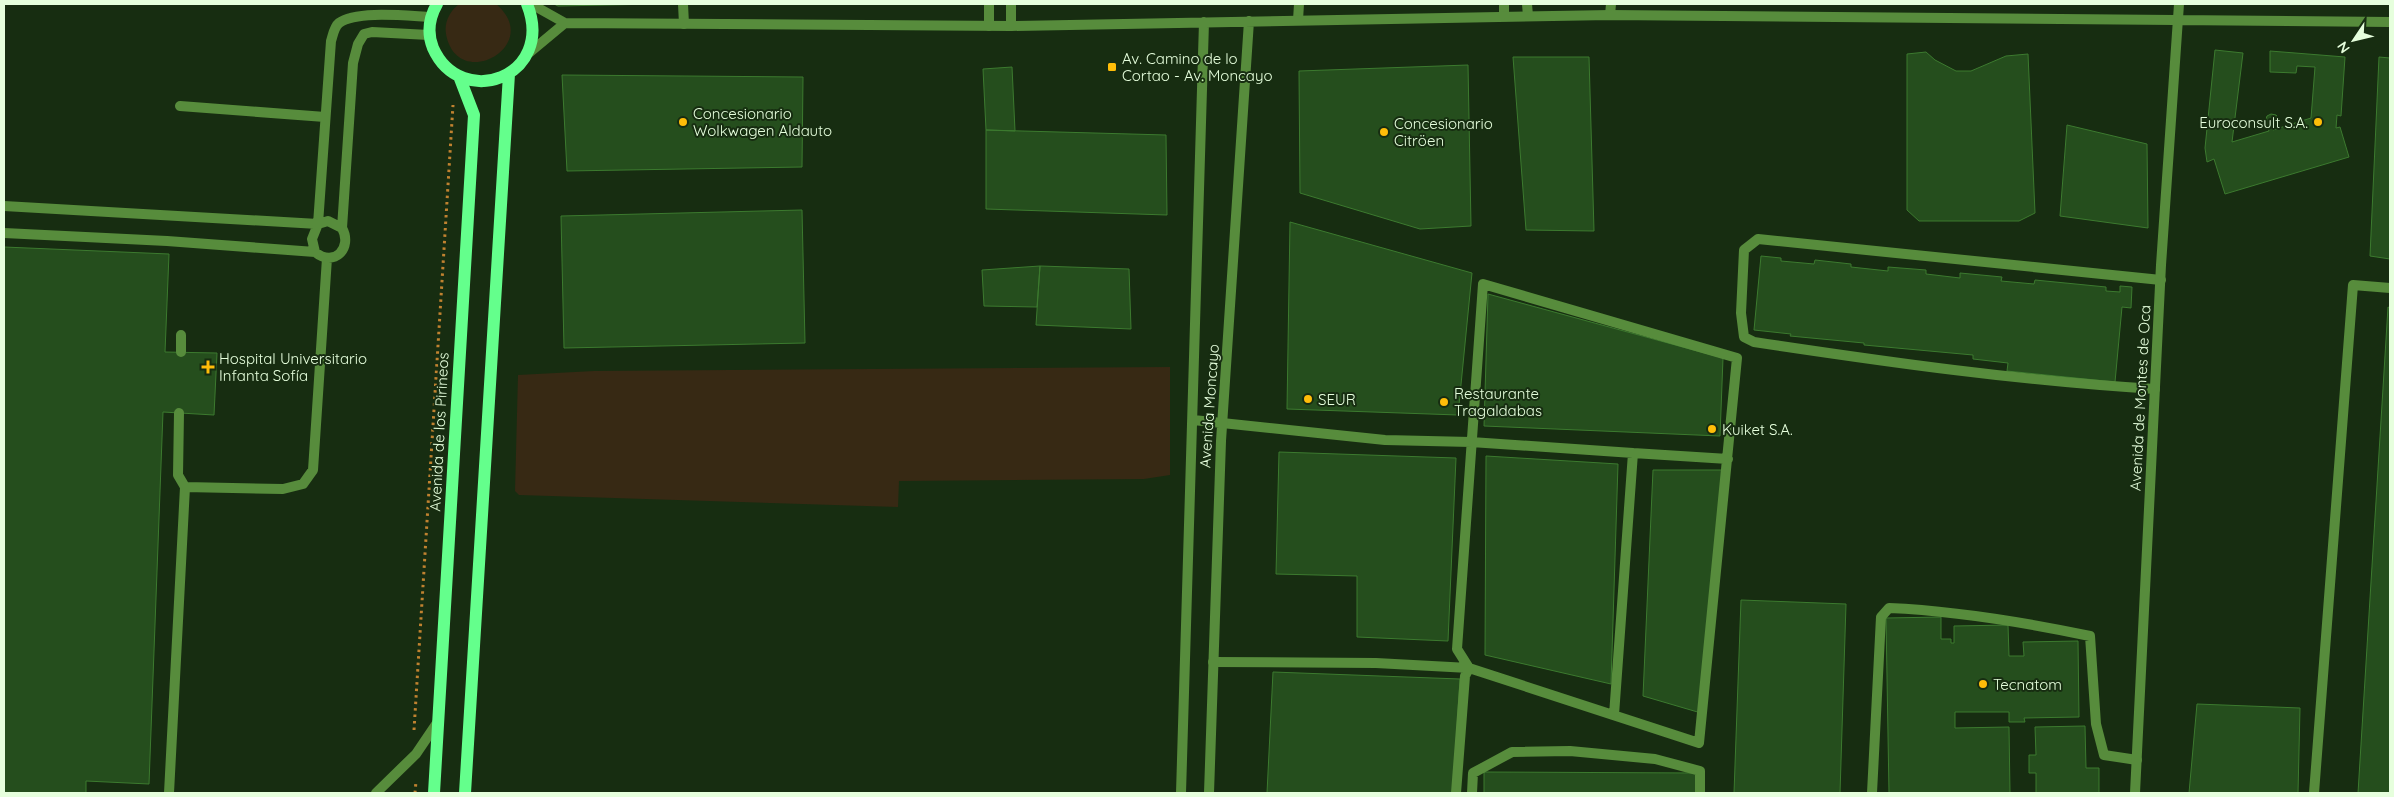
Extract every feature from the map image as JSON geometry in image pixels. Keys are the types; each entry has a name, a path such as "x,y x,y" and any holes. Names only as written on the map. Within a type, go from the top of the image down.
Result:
{"main road":[{"path":"437,4 431,17 429,36 437,56 450,70 458,75 479,81 497,79 509,74 529,53 534,36 534,22 529,4"},
{"path":"465,793 509,74"},
{"name":"Avenida de los Pirineos","path":"434,793 474,115 458,75"}],"street":[{"path":"529,4 565,23 1011,26 1249,20 1610,15 2390,22"},
{"path":"684,4 684,24"},
{"path":"989,4 989,26"},
{"path":"1011,26 1012,4"},
{"path":"1298,20 1299,4"},
{"path":"1504,4 1504,16"},
{"path":"1527,4 1528,16"},
{"path":"1610,15 1612,4"},
{"name":"Avenida de Montes de Oca","path":"2135,793 2160,280 2180,20 2179,4"},
{"path":"315,252 312,239 318,224 331,41 336,26 340,22 366,16 431,17"},
{"name":"Avenida Moncayo","path":"1209,793 1222,423 1249,20"},
{"name":"Avenida Moncayo","path":"1181,793 1204,22"},
{"path":"529,53 565,23"},
{"path":"4,233 167,241 315,252 326,258 341,253 346,245 346,236 342,228 353,63 358,44 364,34 372,32 429,36"},
{"path":"180,106 325,117"},
{"path":"4,206 318,224 328,221 342,228"},
{"path":"2155,389 2034,379 1891,362 1754,342 1744,337 1741,312 1744,250 1758,239 2160,280"},
{"path":"185,487 283,489 303,484 313,470 326,258"},
{"path":"1213,662 1376,663 1469,668 1699,743 1737,358 1483,284 1457,649 1469,668"},
{"path":"2314,793 2353,285 2390,288"},
{"path":"181,335 181,352"},
{"path":"169,793 185,487 178,475 180,413"},
{"path":"1193,420 1385,440 1471,442 1728,459"},
{"path":"1614,716 1633,453"},
{"path":"1872,793 1881,616 1889,608 1966,614 2011,620 2090,636 2096,724 2104,755 2137,760"},
{"path":"1456,793 1465,676 1469,668"},
{"path":"376,793 416,754 439,719"},
{"path":"1472,793 1473,773 1512,752 1570,751 1655,758 1691,767 1700,771 1700,793"}],"path":[{"path":"416,793 414,724 451,116 458,75"}],"shaded area":[{"path":"459,4 496,4 508,20 510,34 505,47 494,57 480,62 465,60 453,52 446,34 446,25 450,13"},
{"path":"1170,367 1170,475 1144,479 899,481 898,507 519,495 515,491 518,375 594,371"}],"building":[{"path":"554,4 657,4 558,6"},
{"name":"Euroconsult S.A.","path":"2215,50 2243,53 2232,142 2269,131 2265,122 2267,116 2271,114 2276,115 2279,119 2277,124 2272,127 2273,130 2311,118 2315,67 2297,66 2296,73 2270,72 2270,51 2345,57 2341,116 2337,115 2336,128 2340,127 2349,157 2225,194 2214,159 2207,162 2205,148"},
{"path":"1926,52 1935,60 1956,71 1971,71 2006,56 2028,54 2035,213 2019,221 1919,221 1907,210 1907,54"},
{"path":"1513,57 1589,57 1594,231 1526,230"},
{"path":"2379,57 2390,58 2390,259 2370,256"},
{"name":"Concesionario Citröen","path":"1468,65 1471,226 1420,229 1300,193 1299,71"},
{"path":"1012,67 1015,131 986,130 983,69"},
{"name":"Concesionario Wolkwagen Aldauto","path":"562,75 803,77 802,167 567,171"},
{"path":"2067,125 2147,144 2148,228 2060,216"},
{"path":"986,130 1166,135 1167,215 986,209"},
{"path":"802,210 805,343 564,348 561,216"},
{"path":"1290,222 1472,273 1458,415 1287,409"},
{"path":"4,247 169,254 165,352 217,353 214,415 163,412 149,784 86,781 86,793 4,793"},
{"path":"1761,256 1781,258 1781,261 1814,264 1815,260 1851,264 1851,267 1888,271 1888,267 1926,270 1926,274 1960,278 1960,273 2002,277 2001,281 2034,284 2035,280 2106,287 2106,291 2120,292 2120,286 2132,287 2131,308 2122,307 2115,382 2007,371 2008,363 1973,359 1973,355 1864,345 1864,343 1790,336 1791,334 1754,330"},
{"path":"1040,266 1129,269 1131,329 1036,325"},
{"path":"1040,266 1037,307 984,306 982,270"},
{"path":"1488,294 1723,358 1720,436 1484,426"},
{"path":"2388,307 2390,308 2390,793 2358,793"},
{"path":"1279,452 1456,458 1448,641 1357,637 1357,576 1276,574"},
{"path":"1486,456 1618,464 1611,684 1485,655"},
{"path":"1653,470 1725,470 1701,713 1643,696"},
{"path":"1741,600 1846,604 1840,793 1734,793"},
{"name":"Tecnatom","path":"1941,617 1941,639 1951,639 1951,643 1954,643 1954,626 2008,625 2009,656 2024,656 2023,642 2078,641 2079,717 2024,718 2025,722 2009,722 2009,712 1955,712 1955,728 2009,727 2010,793 1889,793 1886,618"},
{"path":"1273,672 1460,679 1453,793 1267,793"},
{"path":"2197,704 2300,708 2298,793 2189,793"},
{"name":"Tecnatom","path":"2085,726 2086,768 2099,768 2099,793 2036,793 2036,773 2029,773 2029,755 2036,755 2035,727"},
{"path":"1484,772 1697,773 1697,793 1484,793"}],"place":[{"name":"Av. Camino de lo Cortao - Av. Moncayo","path":"1112,67"},
{"name":"Concesionario Wolkwagen Aldauto","path":"683,122"},
{"name":"Euroconsult S.A.","path":"2318,122"},
{"name":"Concesionario Citröen","path":"1384,132"},
{"name":"Hospital Universitario Infanta Sofía","path":"208,367"},
{"name":"SEUR","path":"1308,399"},
{"name":"Restaurante Tragaldabas","path":"1444,402"},
{"name":"Kuiket S.A.","path":"1712,429"},
{"name":"Tecnatom","path":"1983,684"}]}
